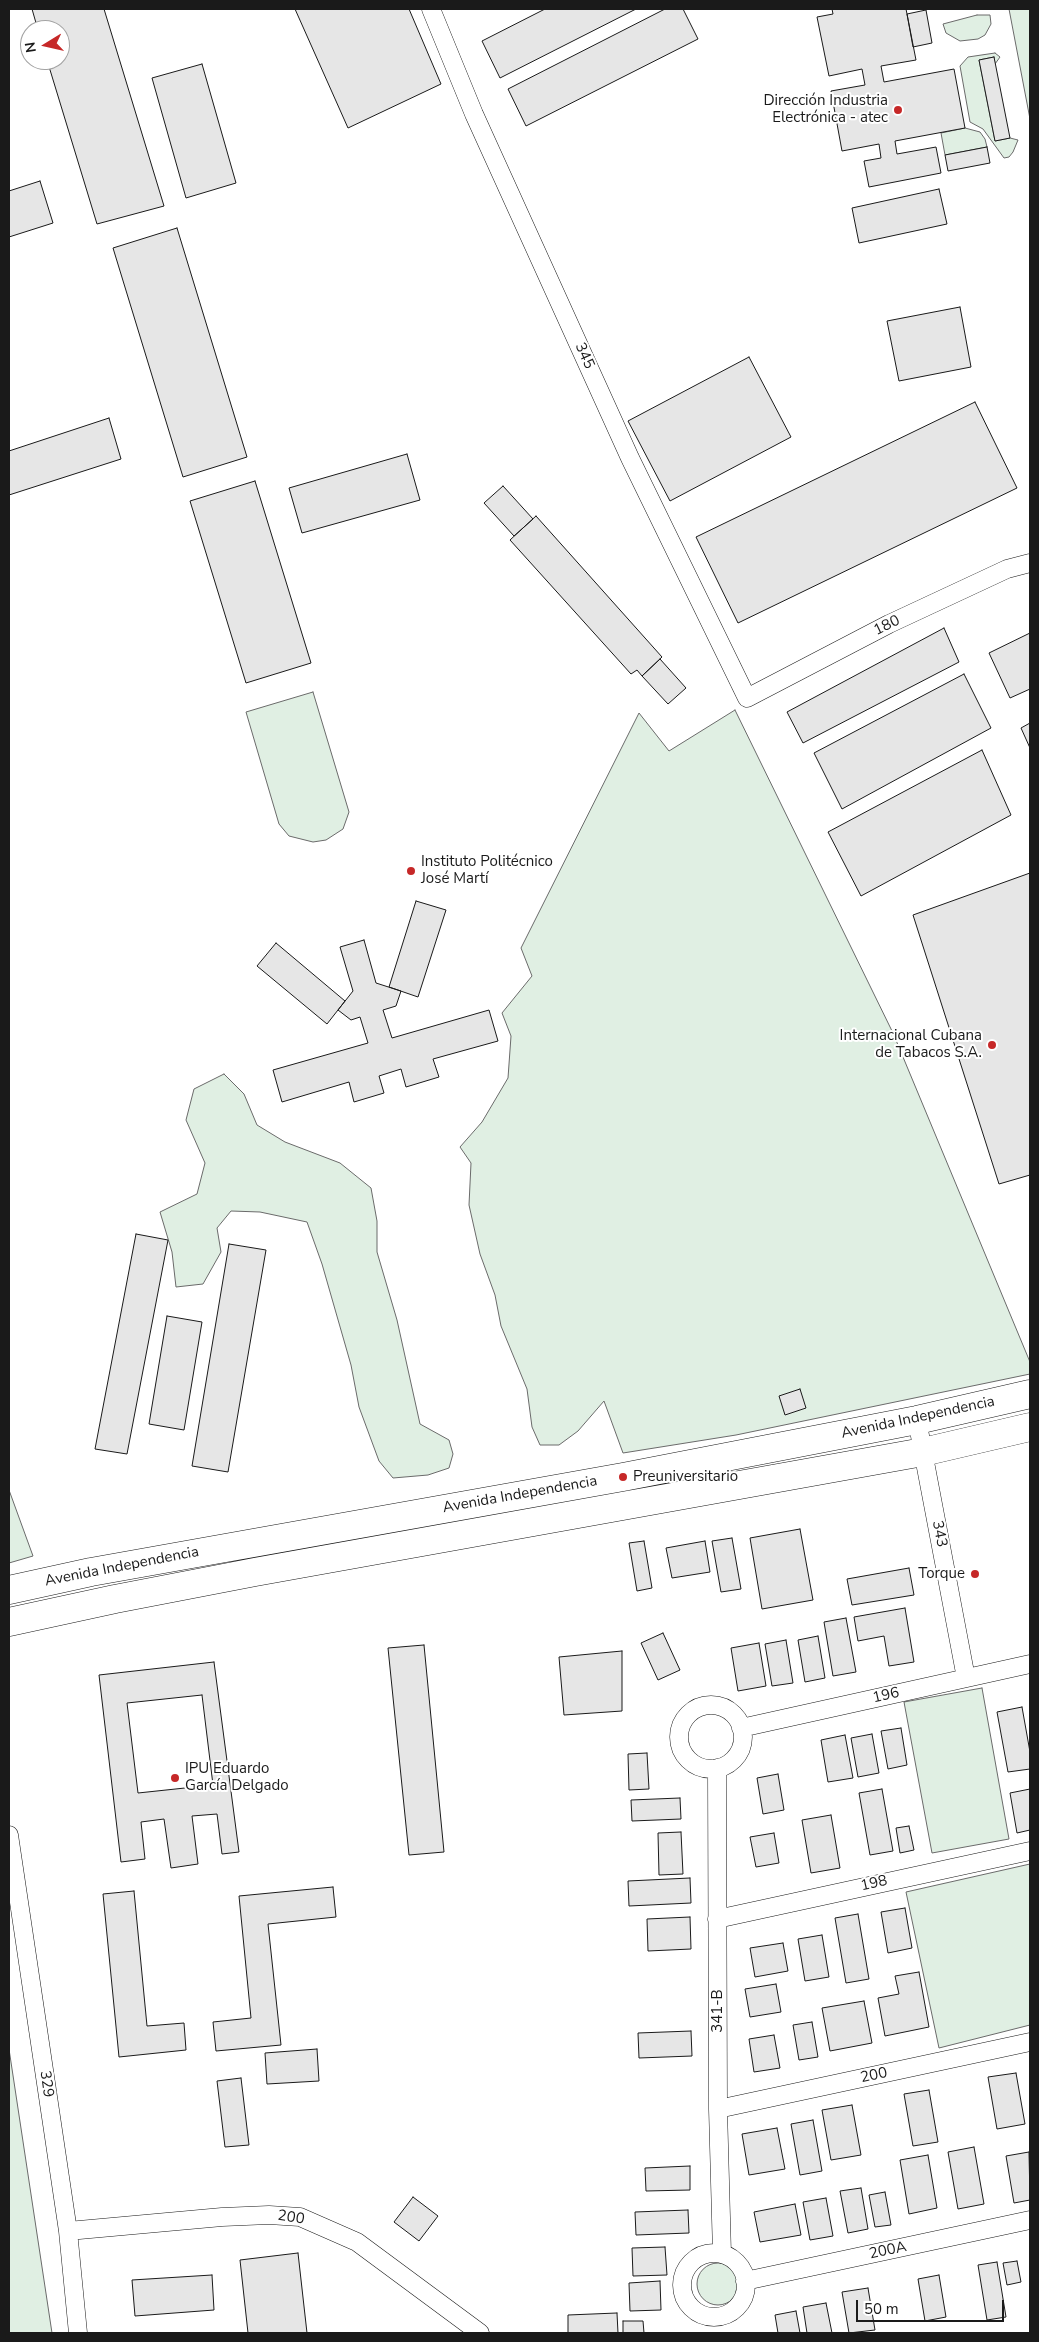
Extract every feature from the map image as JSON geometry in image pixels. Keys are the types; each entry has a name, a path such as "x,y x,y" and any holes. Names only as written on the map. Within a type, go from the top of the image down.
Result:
{"main road":[{"name":"Avenida Independencia","path":"9,1590 91,1572 623,1477 917,1420 1030,1394"},
{"name":"Avenida Independencia","path":"9,1622 255,1572 923,1452 1030,1427"}],"street":[{"name":"345","path":"431,9 474,114 630,458 747,698"},
{"name":"180","path":"747,698 890,624 1007,569 1030,563"},
{"name":"343","path":"917,1420 966,1678"},
{"name":"196","path":"741,1728 1030,1664"},
{"path":"700,1706 720,1706 737,1718 741,1728 743,1738 735,1757 727,1764 717,1768 697,1765 688,1759 682,1750 679,1740 680,1729 684,1720 700,1706"},
{"name":"341-B","path":"717,1768 718,2109 722,2254"},
{"name":"329","path":"9,1835 68,2231 78,2333"},
{"name":"198","path":"717,1919 1030,1851"},
{"name":"200","path":"718,2109 1030,2042"},
{"name":"200","path":"68,2231 222,2217 269,2215 300,2217 357,2242 480,2333"},
{"name":"200A","path":"745,2281 1030,2220"},
{"path":"711,2253 722,2254 740,2266 745,2281 744,2298 738,2307 730,2313 720,2317 710,2317 691,2308 685,2300 682,2290 682,2279 692,2261 711,2253"}],"green space":[{"path":"1009,9 1030,9 1030,119"},
{"path":"977,15 990,15 991,24 985,35 978,39 960,41 946,33 943,24"},
{"path":"995,53 1000,57 995,64 994,57 979,60 995,141 1010,138 1018,140 1013,152 1009,157 1004,158 983,129 970,122 960,66 968,57"},
{"path":"965,128 980,132 985,139 987,147 945,155 941,133"},
{"path":"313,692 349,812 343,829 326,840 313,842 289,836 279,824 246,712"},
{"path":"735,710 893,1033 1030,1362 1030,1374 736,1435 623,1453 604,1401 578,1431 559,1445 540,1445 532,1427 527,1389 501,1326 495,1295 480,1254 469,1205 471,1163 460,1147 482,1122 508,1078 511,1036 502,1013 532,976 521,948 639,713 669,751"},
{"path":"224,1074 244,1094 257,1125 285,1142 340,1163 371,1188 377,1221 377,1252 397,1320 420,1424 449,1440 453,1454 449,1468 428,1475 393,1478 379,1461 359,1407 351,1365 322,1264 307,1222 260,1212 231,1211 217,1228 221,1252 203,1284 176,1287 172,1252 160,1212 197,1194 205,1163 186,1120 194,1089"},
{"path":"9,1490 33,1556 9,1563"},
{"path":"982,1688 1009,1839 932,1853 904,1702"},
{"path":"1030,1864 1030,2025 939,2048 906,1892"},
{"path":"9,2049 52,2333 9,2333"},
{"path":"718,2263 733,2269 739,2284 733,2299 718,2305 703,2299 697,2284 703,2269"}],"building":[{"path":"32,9 104,9 164,206 97,224 50,70 70,70 70,20 35,20"},
{"path":"295,9 409,9 441,84 348,128"},
{"path":"545,9 636,9 500,78 482,41"},
{"path":"665,9 683,9 698,39 526,126 508,89"},
{"name":"Dirección Industria Electrónica - atec","path":"832,9 906,9 916,60 881,66 884,82 954,69 965,128 895,141 897,154 936,147 941,173 869,187 864,161 881,158 879,144 842,151 831,91 865,85 862,69 829,76 817,17 833,14"},
{"path":"926,10 932,43 913,47 907,14"},
{"path":"994,57 1010,138 995,141 979,60"},
{"path":"202,64 236,183 186,198 152,78"},
{"path":"987,147 990,163 948,171 945,155"},
{"path":"40,181 53,223 9,237 9,191"},
{"path":"939,189 947,224 859,243 852,208"},
{"path":"177,228 247,457 183,477 113,248"},
{"path":"960,307 971,367 899,381 887,321"},
{"path":"749,357 791,437 670,501 628,421"},
{"path":"975,402 1017,488 738,623 696,537"},
{"path":"109,418 121,459 9,495 9,451"},
{"path":"407,454 420,500 302,533 289,488"},
{"path":"255,481 311,663 246,683 190,501"},
{"path":"503,486 533,519 514,536 484,503"},
{"path":"536,516 662,657 642,676 637,670 631,674 510,540"},
{"path":"944,628 959,662 803,743 787,712"},
{"path":"1030,633 1030,689 1010,698 989,653"},
{"path":"660,659 686,688 668,704 642,676"},
{"path":"964,674 991,728 842,809 814,753"},
{"path":"1030,723 1030,748 1021,728"},
{"path":"982,750 1011,815 861,896 828,832"},
{"name":"Internacional Cubana de Tabacos S.A.","path":"1030,873 1030,1175 999,1184 913,915"},
{"path":"416,901 446,910 418,997 389,987"},
{"path":"364,940 376,983 401,991 396,1006 383,1010 392,1038 489,1010 498,1041 433,1059 439,1077 406,1087 401,1069 379,1076 384,1093 354,1102 349,1082 282,1102 273,1070 368,1043 360,1017 351,1020 338,1010 353,991 340,947"},
{"path":"276,943 345,1001 327,1024 257,966"},
{"path":"136,1234 168,1240 127,1454 95,1449"},
{"path":"229,1244 266,1250 228,1472 192,1466"},
{"path":"167,1316 202,1322 184,1430 149,1424"},
{"path":"800,1389 806,1408 785,1415 779,1396"},
{"path":"800,1529 813,1600 762,1609 750,1538"},
{"path":"732,1538 741,1589 721,1592 712,1541"},
{"path":"644,1541 652,1588 637,1591 629,1543"},
{"path":"705,1541 710,1572 672,1578 666,1548"},
{"path":"909,1568 914,1595 852,1605 847,1579"},
{"path":"905,1608 914,1662 889,1666 884,1636 858,1641 854,1617"},
{"path":"846,1618 856,1672 833,1676 824,1622"},
{"path":"663,1633 680,1670 658,1680 641,1643"},
{"path":"818,1636 825,1678 805,1682 798,1640"},
{"path":"786,1640 793,1683 772,1686 765,1644"},
{"path":"759,1643 766,1686 738,1691 731,1648"},
{"path":"424,1645 444,1852 409,1855 388,1648"},
{"path":"622,1651 622,1711 564,1715 559,1657"},
{"path":"214,1662 239,1852 222,1854 217,1814 192,1816 198,1864 171,1868 164,1819 141,1822 145,1859 121,1862 99,1675","holes":["202,1695 213,1785 138,1793 127,1703"]},
{"path":"1022,1707 1030,1752 1030,1769 1008,1772 997,1712"},
{"path":"901,1728 907,1765 888,1769 881,1731"},
{"path":"872,1734 879,1773 858,1777 851,1738"},
{"path":"845,1735 853,1778 828,1782 821,1740"},
{"path":"647,1753 649,1789 629,1790 628,1754"},
{"path":"778,1774 784,1810 763,1814 757,1778"},
{"path":"882,1789 893,1851 870,1855 859,1793"},
{"path":"1030,1789 1030,1830 1017,1833 1010,1793"},
{"path":"680,1798 681,1819 632,1821 631,1800"},
{"path":"831,1815 840,1868 811,1873 802,1820"},
{"path":"909,1826 914,1850 900,1853 896,1828"},
{"path":"681,1832 683,1874 659,1875 658,1833"},
{"path":"774,1833 779,1863 756,1867 750,1837"},
{"path":"690,1878 691,1903 629,1906 628,1881"},
{"path":"333,1887 336,1917 268,1924 281,2045 216,2051 213,2022 251,2018 239,1896"},
{"path":"134,1891 147,2026 184,2023 186,2050 119,2057 103,1894"},
{"path":"905,1908 912,1948 888,1953 881,1912"},
{"path":"858,1914 869,1979 846,1983 835,1918"},
{"path":"690,1917 691,1949 648,1951 647,1919"},
{"path":"822,1935 829,1977 805,1981 798,1939"},
{"path":"783,1943 788,1971 755,1977 750,1948"},
{"path":"919,1972 929,2027 885,2036 878,1998 899,1994 895,1976"},
{"path":"776,1984 781,2012 750,2017 745,1989"},
{"path":"864,2001 872,2043 830,2051 822,2008"},
{"path":"812,2022 818,2057 799,2060 793,2025"},
{"path":"691,2031 692,2056 639,2058 638,2033"},
{"path":"774,2035 780,2068 754,2072 749,2039"},
{"path":"317,2049 319,2081 267,2084 265,2053"},
{"path":"1016,2073 1025,2124 997,2129 988,2077"},
{"path":"241,2078 249,2145 225,2147 217,2081"},
{"path":"929,2090 938,2142 913,2146 904,2094"},
{"path":"852,2105 861,2155 831,2160 822,2110"},
{"path":"813,2120 822,2171 800,2175 791,2124"},
{"path":"777,2128 785,2169 749,2175 742,2134"},
{"path":"974,2147 984,2204 958,2209 948,2152"},
{"path":"1029,2152 1030,2200 1014,2203 1006,2156"},
{"path":"928,2155 937,2208 909,2214 900,2160"},
{"path":"690,2166 690,2190 646,2191 645,2168"},
{"path":"861,2188 868,2229 848,2233 840,2191"},
{"path":"885,2192 891,2225 875,2227 869,2195"},
{"path":"413,2197 438,2216 419,2241 394,2222"},
{"path":"826,2198 833,2236 810,2240 803,2202"},
{"path":"795,2204 801,2235 760,2242 754,2212"},
{"path":"688,2210 689,2233 636,2235 635,2212"},
{"path":"665,2247 667,2275 633,2276 632,2248"},
{"path":"298,2253 307,2333 248,2333 240,2260"},
{"path":"1017,2261 1021,2282 1007,2285 1003,2263"},
{"path":"997,2262 1006,2317 987,2320 978,2265"},
{"path":"212,2275 214,2310 135,2316 132,2280"},
{"path":"939,2275 946,2317 925,2321 918,2279"},
{"path":"660,2281 661,2310 630,2311 629,2283"},
{"path":"868,2288 875,2330 849,2333 842,2292"},
{"path":"826,2303 832,2333 807,2333 803,2307"},
{"path":"796,2311 800,2333 778,2333 775,2315"},
{"path":"617,2313 618,2333 568,2333 568,2315"},
{"path":"623,2321 643,2321 644,2333 623,2333"}],"place":[{"name":"Dirección Industria Electrónica - atec","path":"898,110"},
{"name":"Instituto Politécnico José Martí","path":"411,871"},
{"name":"Internacional Cubana de Tabacos S.A.","path":"992,1045"},
{"name":"Preuniversitario","path":"623,1477"},
{"name":"Torque","path":"975,1574"},
{"name":"IPU Eduardo García Delgado","path":"175,1778"}]}
